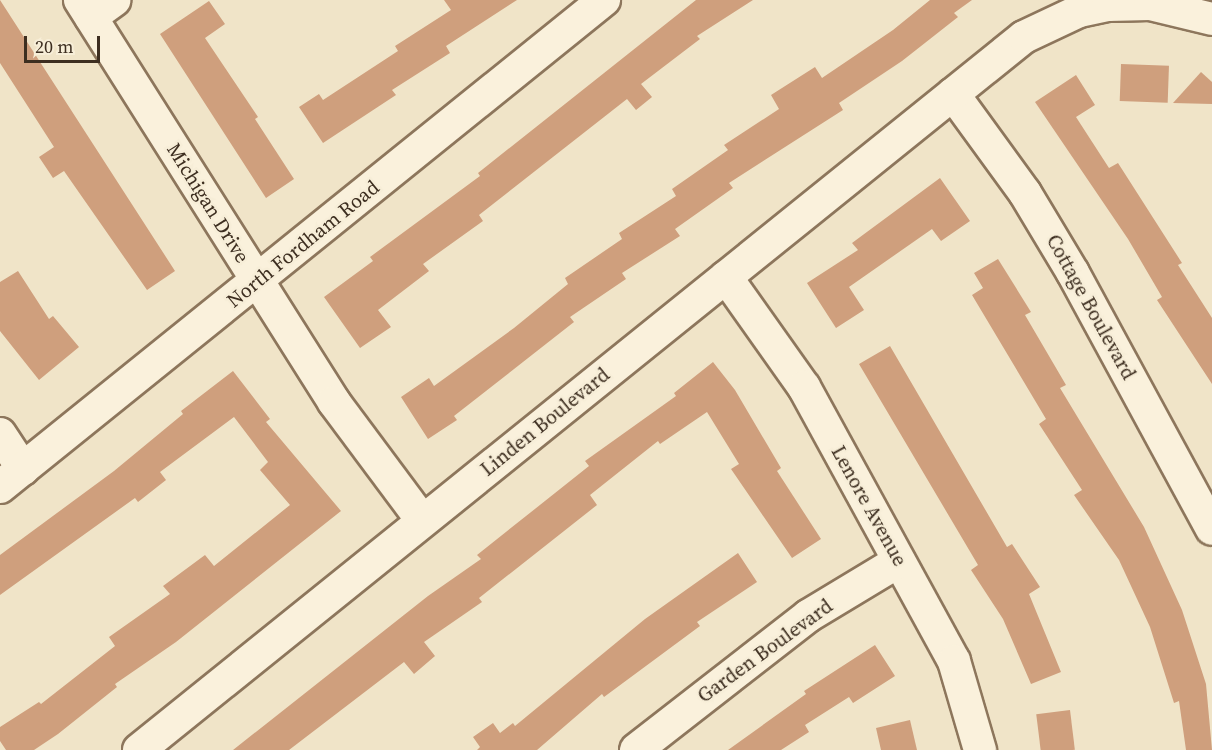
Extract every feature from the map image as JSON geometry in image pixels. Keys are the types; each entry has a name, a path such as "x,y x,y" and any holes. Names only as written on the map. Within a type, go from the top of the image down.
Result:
{"street":[{"name":"North Fordham Road","path":"11,478 604,0"},
{"name":"Linden Boulevard","path":"139,750 1024,37 1080,11 1150,4 1212,19"},
{"name":"Michigan Drive","path":"95,6 257,282 334,402 422,520"},
{"name":"Cottage Boulevard","path":"953,94 1025,193 1073,273 1212,528"},
{"name":"Lenore Avenue","path":"726,277 804,387 954,661 980,750"},
{"path":"0,434 11,478"},
{"name":"Garden Boulevard","path":"636,750 807,616 899,561"}],"building":[{"path":"0,0 175,271 147,290 64,171 53,178 39,157 54,147 0,63"},
{"path":"444,0 517,0 446,46 450,53 392,90 396,95 323,143 299,107 319,94 323,100 398,51 395,46 451,10"},
{"path":"696,0 753,0 697,36 700,39 641,84 652,97 636,110 627,99 479,215 483,221 423,264 429,271 378,310 391,327 360,348 324,297 373,261 370,257 480,176 478,173"},
{"path":"930,0 972,0 954,13 958,17 902,61 839,103 843,110 729,183 733,188 675,229 680,236 622,273 626,279 570,317 574,322 454,416 457,420 428,439 401,397 429,378 434,386 514,328 568,284 565,278 622,239 619,233 676,196 672,189 728,150 724,145 779,109 771,95 815,67 822,78 893,30"},
{"path":"209,1 225,24 205,38 258,117 255,119 294,179 266,198 160,34"},
{"path":"1121,64 1169,66 1168,103 1120,101"},
{"path":"1201,72 1212,82 1212,104 1173,103"},
{"path":"1076,75 1095,105 1076,117 1109,168 1118,163 1182,263 1178,265 1212,318 1212,384 1157,300 1162,297 1128,239 1035,102"},
{"path":"940,178 970,221 941,241 932,229 849,287 864,310 836,328 807,283 858,250 852,243"},
{"path":"998,259 1031,312 1025,315 1066,385 1060,388 1144,527 1182,610 1206,684 1212,750 1186,750 1179,701 1174,703 1150,627 1119,560 1074,495 1082,490 1039,424 1046,419 972,295 983,288 974,273"},
{"path":"18,271 49,319 53,316 79,347 39,380 0,331 0,282"},
{"path":"890,346 1007,547 1012,544 1040,587 1029,594 1061,672 1031,684 1003,619 971,570 978,565 859,364"},
{"path":"713,362 735,390 781,468 777,471 821,539 792,558 731,469 739,464 707,412 660,444 658,441 590,495 597,505 479,598 482,602 424,642 435,656 414,674 404,662 289,750 233,750 428,596 481,559 477,555 589,466 585,461 676,396 674,393"},
{"path":"233,371 270,419 266,422 341,511 176,642 115,684 117,687 58,734 34,750 6,750 0,741 0,727 39,702 41,704 115,646 109,637 170,594 163,586 205,555 214,566 290,505 260,470 268,462 234,417 160,472 166,480 138,502 135,498 0,595 0,555 114,471 183,414 181,411"},
{"path":"738,553 757,582 697,622 700,626 604,697 602,694 537,750 477,750 480,747 473,737 493,723 500,733 513,723 515,726 645,619"},
{"path":"875,645 895,676 853,703 849,697 805,725 809,732 781,750 728,750 806,694 804,691"},
{"path":"1070,710 1075,750 1041,750 1036,714"},
{"path":"910,720 917,750 881,750 876,728"}]}
